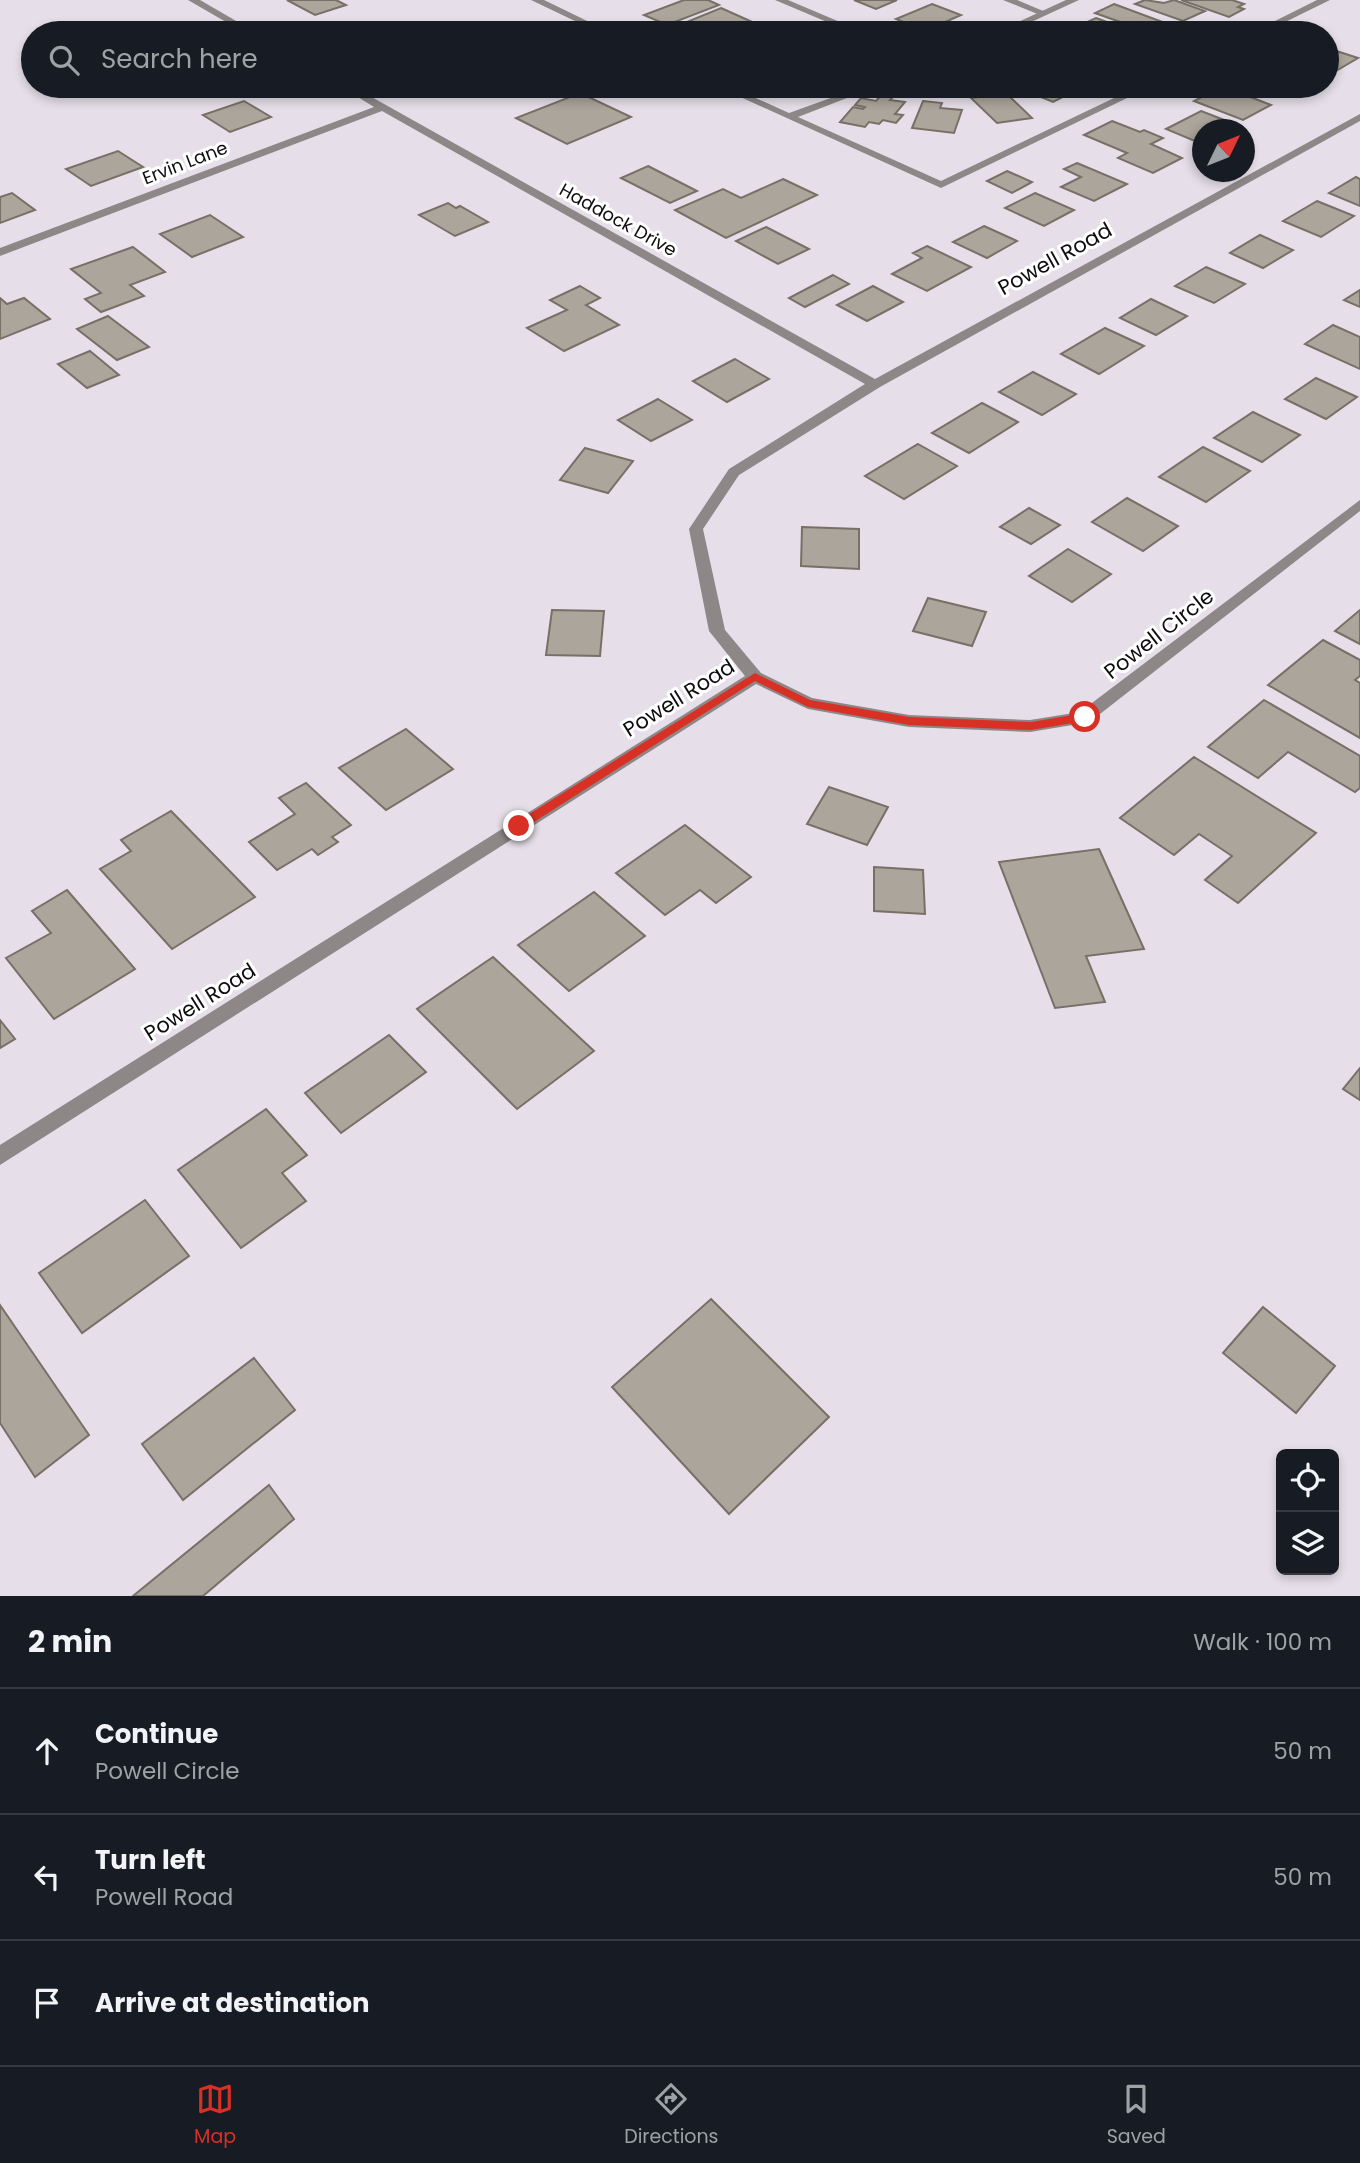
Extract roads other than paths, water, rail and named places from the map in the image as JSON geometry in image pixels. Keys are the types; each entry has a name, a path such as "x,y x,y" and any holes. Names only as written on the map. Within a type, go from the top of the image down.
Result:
{"street":[{"path":"193,0 231,21"},
{"path":"536,0 581,21"},
{"path":"780,0 832,21"},
{"path":"1008,0 1043,13"},
{"path":"1025,21 1074,0"},
{"path":"1281,21 1325,0"},
{"name":"Haddock Drive","path":"367,98 875,384"},
{"path":"747,98 941,185 1122,98"},
{"path":"789,117 840,98"},
{"name":"Ervin Lane","path":"0,252 383,107"},
{"name":"Powell Road","path":"0,1156 755,677 717,631 696,529 734,471 875,384 1360,117"},
{"name":"Powell Circle","path":"755,677 808,703 909,721 1031,726 1085,717 1360,504"}]}
